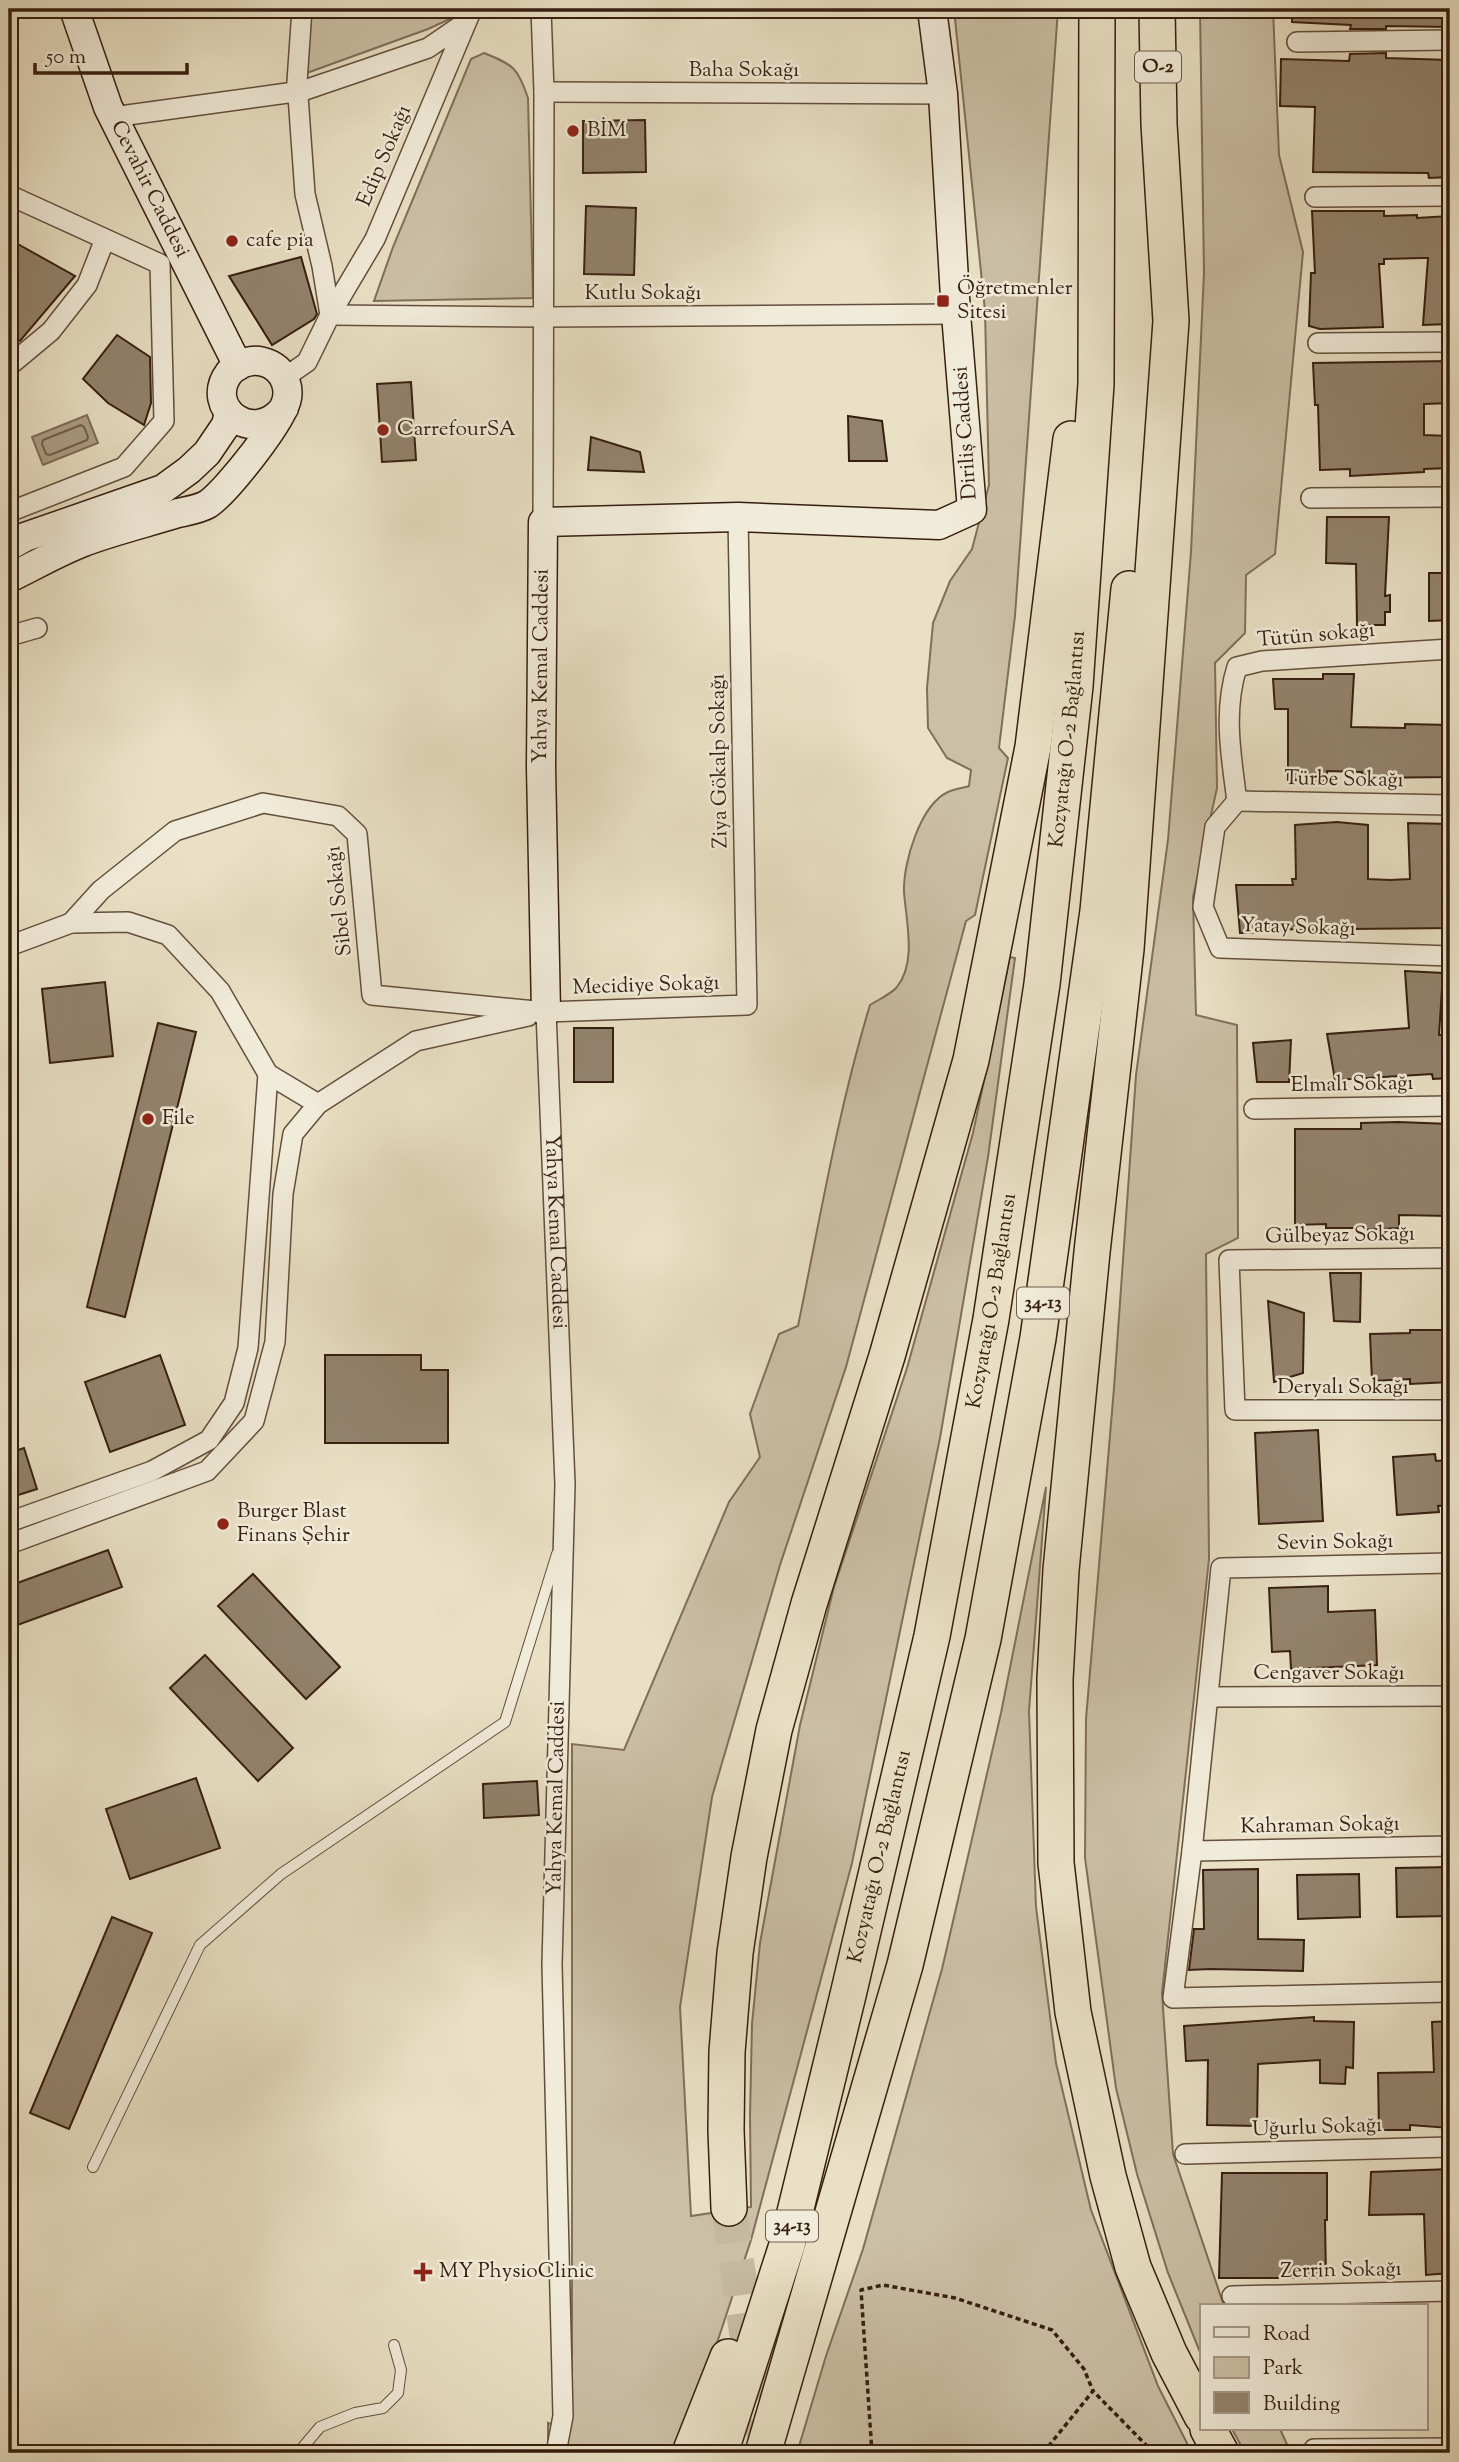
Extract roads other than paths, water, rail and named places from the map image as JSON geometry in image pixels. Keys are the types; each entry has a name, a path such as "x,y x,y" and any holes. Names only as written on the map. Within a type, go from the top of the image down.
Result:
{"highway":[{"path":"729,2208 727,2052 735,1953 749,1857 774,1730 809,1604 887,1356 971,1060 1033,747 1075,400 1097,122 1097,9"},
{"name":"O-2","path":"1157,9 1159,124"},
{"name":"Kozyatağı O-2 Bağlantısı","path":"720,2453 787,2245 848,1995 932,1636 991,1320 1042,984 1075,686 1096,384 1097,122"},
{"path":"1159,124 1171,321 1126,949 1092,1252 1061,1570 1055,1679 1056,1851 1073,2012 1108,2176 1133,2267 1170,2353 1200,2412"},
{"name":"34-13","path":"763,2453 905,1965 983,1639 1038,1338 1098,911 1124,653 1146,384 1159,124"},
{"path":"690,2453 728,2359 848,1995"},
{"path":"1209,2430 1221,2453"}],"street":[{"name":"Cevahir Caddesi","path":"74,9 113,117 238,366"},
{"path":"302,9 298,92 305,194 330,315"},
{"name":"Yahya Kemal Caddesi","path":"541,9 545,317 541,767 546,1012 565,1484 552,1964 563,2416 556,2453"},
{"name":"Diriliş Caddesi","path":"543,522 738,516 939,525 972,510 956,314 943,93 932,9"},
{"path":"113,117 298,92 428,48 470,15"},
{"name":"Edip Sokağı","path":"284,378 307,362 330,315 375,239 470,15"},
{"path":"1297,42 1450,40"},
{"name":"Baha Sokağı","path":"544,92 943,93"},
{"path":"9,195 160,264 164,421 124,467 9,512"},
{"path":"1315,197 1450,196"},
{"path":"9,366 51,331 87,285 105,239"},
{"name":"Kutlu Sokağı","path":"330,315 545,317 956,314"},
{"path":"1318,343 1450,342"},
{"path":"9,579 80,543 208,504 256,453 284,408 287,398 284,378 278,370 258,361 248,361 238,366 230,373 223,393 224,404 229,413 247,425 258,425 278,417 284,408"},
{"path":"9,547 25,537 163,489 207,453 226,425 229,413"},
{"path":"1311,498 1450,496"},
{"name":"Ziya Gökalp Sokağı","path":"738,516 747,1005"},
{"path":"9,636 37,628"},
{"name":"Tütün sokağı","path":"1237,801 1229,745 1229,691 1237,667 1262,661 1450,649"},
{"name":"Türbe Sokağı","path":"1237,801 1450,805"},
{"name":"Yatay Sokağı","path":"1237,801 1215,827 1203,907 1220,948 1450,956"},
{"name":"Sibel Sokağı","path":"71,923 101,890 175,831 263,803 338,816 357,834 372,995 546,1012"},
{"path":"9,946 71,923 128,922 169,936 220,991 268,1074 318,1104"},
{"name":"Mecidiye Sokağı","path":"546,1012 747,1005"},
{"path":"9,1544 206,1471 254,1421 275,1342 283,1194 293,1134 318,1104 416,1041 546,1012"},
{"path":"9,1522 152,1471 209,1440 234,1403 247,1348 268,1074"},
{"name":"Elmalı Sokağı","path":"1254,1109 1450,1106"},
{"name":"Gülbeyaz Sokağı","path":"1236,1410 1229,1260 1450,1258"},
{"name":"Deryalı Sokağı","path":"1236,1410 1450,1410"},
{"name":"Sevin Sokağı","path":"1209,1697 1221,1567 1450,1563"},
{"name":"Cengaver Sokağı","path":"1209,1697 1450,1696"},
{"path":"1209,1697 1173,1998 1450,1992"},
{"name":"Kahraman Sokağı","path":"1192,1851 1450,1846"},
{"name":"Uğurlu Sokağı","path":"1185,2154 1450,2147"},
{"name":"Zerrin Sokağı","path":"1232,2296 1450,2291"},
{"path":"1314,2449 1450,2448"}],"lane":[{"path":"93,2167 200,1945 281,1874 505,1722 564,1533"},
{"path":"298,2453 320,2427 355,2413 383,2408 398,2393 401,2370 394,2345"}],"water":[{"path":"87,415 98,443 43,465 32,437"}],"tunnel":[{"path":"729,2208 754,2385 768,2453"}],"place":[{"name":"BİM","path":"573,131"},
{"name":"cafe pia","path":"232,241"},
{"name":"Öğretmenler Sitesi","path":"943,301"},
{"name":"CarrefourSA","path":"383,430"},
{"name":"File","path":"148,1119"},
{"name":"Burger Blast Finans Şehir","path":"223,1524"},
{"name":"MY PhysioClinic","path":"423,2272"}]}
